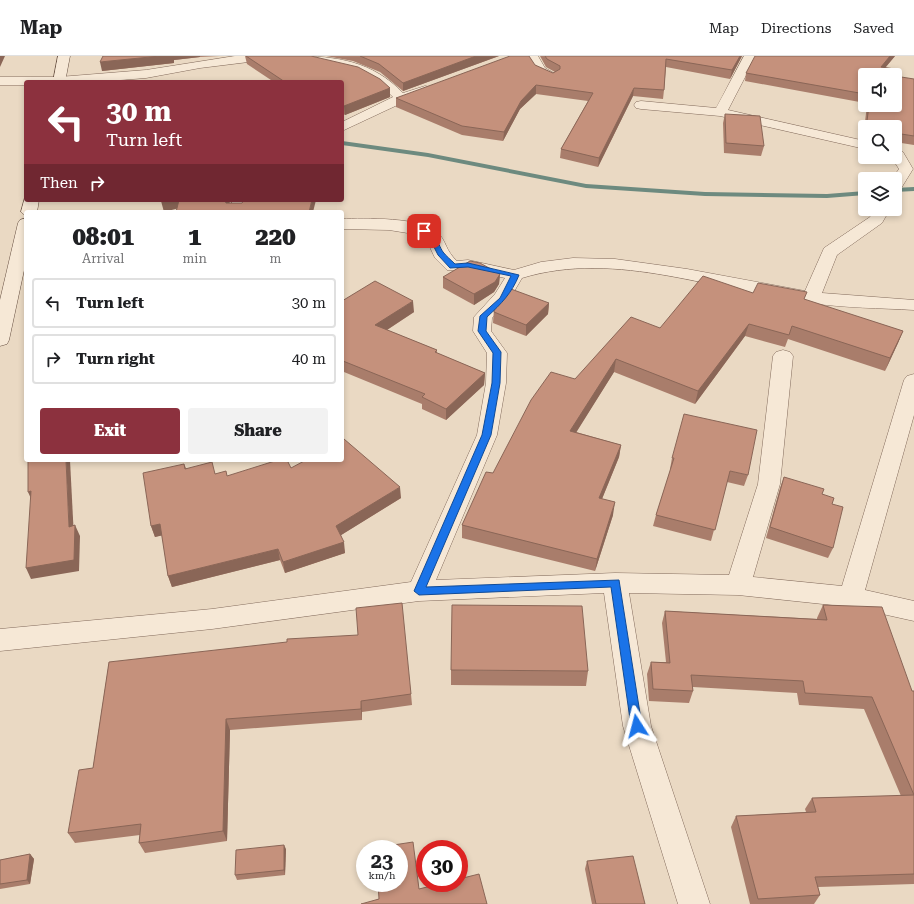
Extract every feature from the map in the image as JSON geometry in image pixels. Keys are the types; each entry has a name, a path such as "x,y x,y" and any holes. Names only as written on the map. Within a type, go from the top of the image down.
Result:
{"street":[{"path":"59,80 64,56"},
{"path":"81,80 146,74 178,62 265,56"},
{"path":"300,56 327,58 352,66 380,78 401,98"},
{"path":"531,56 536,61 540,70 553,76"},
{"path":"720,112 750,56"},
{"path":"0,81 24,81"},
{"path":"344,126 401,98 437,85"},
{"path":"641,105 720,112 858,143"},
{"path":"902,162 906,169 902,176"},
{"path":"811,298 830,252 876,220 878,216"},
{"path":"344,224 366,223 400,226 424,231 432,236 440,254 453,266 468,265 515,275 541,267 573,263 615,264 687,274 811,298 904,306 914,305"},
{"path":"0,340 5,288 22,258 24,240"},
{"path":"419,591 487,435 496,383 497,352 482,331 483,316 502,299 510,288 515,275"},
{"path":"738,585 769,484 783,356"},
{"path":"851,597 914,380"},
{"path":"615,583 637,726 694,904"},
{"path":"0,640 212,619 419,591 615,583 738,585 851,597 914,611"}],"building":[{"path":"103,56 160,56 100,62"},
{"path":"246,56 311,56 358,67 380,79 390,88 344,106 344,80 282,80"},
{"path":"360,56 476,56 403,83 379,64"},
{"path":"510,56 529,56 535,65 553,73 560,69 560,66 547,59 545,56 740,56 732,70 666,59 664,90 634,88 599,158 561,149 593,93 536,85 521,101 504,132 462,126 396,98"},
{"path":"755,56 890,56 881,67 888,68 858,68 858,93 746,73"},
{"path":"902,77 914,79 914,136 902,134 902,120 867,120 868,112 902,112"},
{"path":"725,114 760,116 764,146 726,143"},
{"path":"178,202 312,202 310,210 176,210"},
{"path":"470,261 480,263 500,274 495,282 474,294 443,277"},
{"path":"703,276 753,293 758,283 807,292 804,299 903,331 890,358 792,326 789,335 749,324 698,391 616,359 570,431 621,445 599,498 615,502 597,559 462,525 486,472 493,473 531,400 551,372 575,379 631,317 660,328"},
{"path":"375,281 413,301 375,325 437,350 435,352 485,373 446,409 422,397 425,394 344,361 344,300"},
{"path":"511,289 549,303 526,325 494,312 494,308"},
{"path":"684,414 757,430 748,475 730,471 715,530 656,515 674,458 672,458"},
{"path":"344,439 400,487 336,526 344,542 283,562 278,549 168,576 160,524 151,526 143,473 184,464 185,469 212,462 215,474 226,471 227,476 272,462 288,462 291,468 302,462 344,462"},
{"path":"28,462 66,462 69,527 75,525 74,560 26,568 31,491 28,492"},
{"path":"784,477 824,489 822,494 834,498 832,504 843,507 833,548 770,527"},
{"path":"402,603 411,694 361,701 361,709 226,719 223,831 139,843 141,824 68,833 79,770 93,768 109,662 287,642 287,639 358,635 356,608"},
{"path":"452,605 582,606 588,671 451,670"},
{"path":"823,605 882,607 912,691 914,691 914,795 872,697 805,693 803,681 691,675 693,691 653,689 651,662 670,663 665,611 827,620"},
{"path":"914,795 914,874 815,877 820,895 758,899 736,816 816,812 812,798"},
{"path":"413,842 416,866 416,892 468,892 468,877 479,874 487,904 361,904 379,899 379,892 408,892 408,843"},
{"path":"284,845 284,870 235,875 236,850"},
{"path":"30,854 27,880 0,884 0,860"},
{"path":"633,856 645,904 596,904 587,861"}],"waterway":[{"path":"344,143 428,155 586,186 705,194 827,196 858,194"},
{"path":"902,190 914,189"}],"route":[{"path":"424,231 432,236 440,254 453,266 468,265 515,275 510,288 502,299 483,316 482,331 497,352 496,383 487,435 419,591 615,583 637,726"}]}
